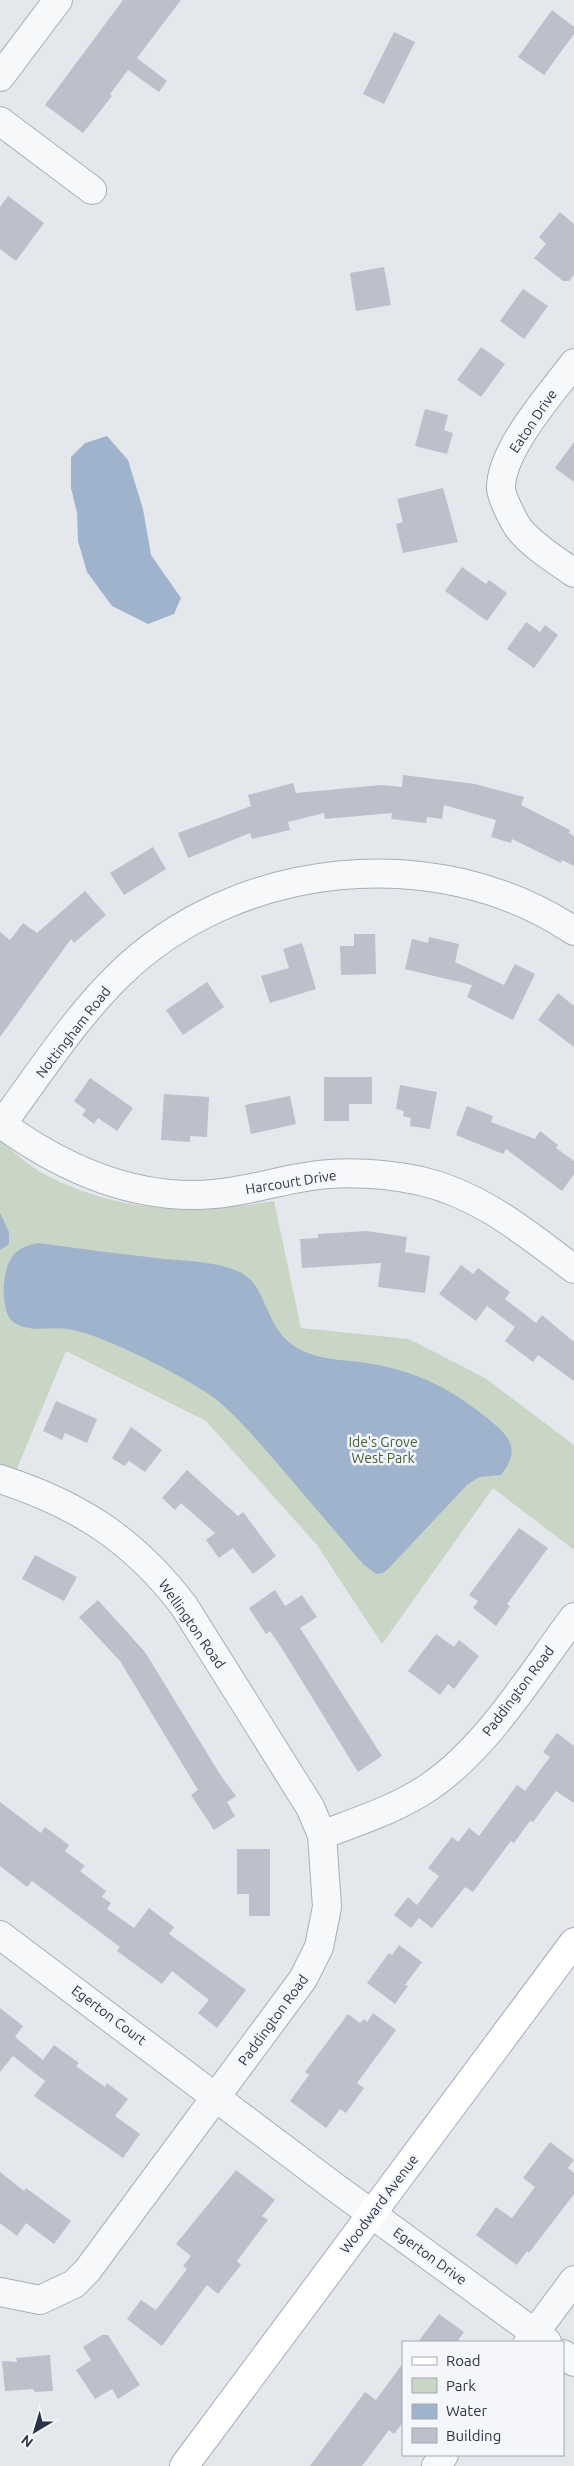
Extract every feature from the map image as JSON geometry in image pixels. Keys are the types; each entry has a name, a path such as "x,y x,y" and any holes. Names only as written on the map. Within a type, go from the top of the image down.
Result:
{"main road":[{"name":"Woodward Avenue","path":"184,2466 574,1942"}],"street":[{"path":"0,77 58,0"},
{"path":"0,121 92,190"},
{"name":"Eaton Drive","path":"574,363 517,440 509,454 501,489 520,530 532,542 574,573"},
{"name":"Nottingham Road","path":"1,1124 93,1003 120,974 146,952 180,928 218,908 260,891 327,875 378,873 424,877 468,885 504,896 574,931"},
{"name":"Harcourt Drive","path":"1,1124 64,1165 105,1181 153,1192 214,1194 330,1174 389,1176 422,1181 458,1193 498,1214 574,1269"},
{"name":"Wellington Road","path":"0,1479 29,1488 80,1511 108,1530 140,1556 169,1587 301,1791 322,1835"},
{"name":"Paddington Road","path":"0,2292 40,2300 74,2284 93,2263 303,1979 319,1947 327,1907 322,1835 398,1806 444,1776 468,1755 490,1729 574,1617"},
{"name":"Egerton Court","path":"0,1934 217,2096"},
{"name":"Egerton Drive","path":"217,2096 536,2339"},
{"path":"536,2339 574,2280"}],"green space":[{"name":"Ide's Grove West Park","path":"0,1141 28,1164 46,1175 74,1188 130,1204 186,1209 215,1208 274,1201 301,1328 409,1339 485,1378 574,1445 574,1550 493,1488 382,1644 317,1545 206,1421 66,1351 16,1471 0,1468"}],"water":[{"path":"107,436 128,460 143,509 151,555 181,598 174,614 148,624 112,606 87,572 78,541 77,513 71,488 71,457 85,443"},
{"path":"0,1213 9,1232 9,1244 0,1250"},
{"path":"38,1243 203,1262 240,1272 250,1279 257,1288 280,1332 289,1342 301,1350 316,1356 367,1363 403,1371 434,1383 477,1410 499,1428 509,1440 512,1453 507,1467 501,1475 479,1477 467,1485 389,1568 383,1573 376,1574 363,1564 243,1425 209,1394 147,1359 94,1336 60,1328 39,1329 25,1327 12,1321 8,1315 4,1299 6,1271 14,1254 20,1249"}],"building":[{"path":"123,0 181,0 137,58 167,81 159,92 128,70 110,94 112,96 83,133 45,105"},
{"path":"552,10 574,27 574,34 544,75 518,57"},
{"path":"394,32 415,42 384,104 363,94"},
{"path":"8,196 44,223 16,261 0,249 0,207"},
{"path":"560,212 574,224 574,275 569,281 563,281 534,258 546,244 539,237"},
{"path":"384,267 391,305 356,311 350,273"},
{"path":"523,289 548,306 524,339 500,321"},
{"path":"481,347 505,364 481,397 457,380"},
{"path":"425,409 448,415 444,430 453,433 447,454 415,446"},
{"path":"574,442 574,482 555,468"},
{"path":"443,488 458,542 403,553 396,524 403,522 397,499"},
{"path":"462,567 486,584 489,580 507,593 487,621 445,591"},
{"path":"526,622 540,632 545,625 558,635 534,668 507,649"},
{"path":"403,775 475,784 524,797 521,805 570,830 569,833 574,836 574,866 562,860 561,863 512,839 511,843 491,837 496,820 444,805 442,819 427,817 426,823 391,819 392,813 325,819 324,813 288,822 290,830 252,839 250,833 188,858 178,833 251,806 248,795 293,783 296,793 381,785 402,787"},
{"path":"153,847 166,869 124,895 110,873"},
{"path":"85,891 106,915 74,943 71,939 0,1037 0,932 10,940 23,923 37,933"},
{"path":"354,934 375,934 376,974 341,975 340,946 354,946"},
{"path":"429,937 459,944 455,962 504,985 515,964 535,974 513,1020 467,997 472,985 405,969 412,939 428,943"},
{"path":"302,943 316,989 270,1003 261,976 289,968 283,949"},
{"path":"207,982 224,1007 183,1035 166,1010"},
{"path":"558,993 574,1006 574,1047 538,1020"},
{"path":"324,1077 372,1077 372,1104 349,1104 349,1121 324,1121"},
{"path":"90,1078 133,1108 117,1131 98,1118 94,1124 82,1115 86,1110 74,1101"},
{"path":"400,1085 437,1092 430,1129 410,1126 411,1118 403,1116 404,1111 396,1109"},
{"path":"164,1094 209,1097 207,1137 190,1136 190,1142 161,1140"},
{"path":"290,1096 296,1124 251,1134 245,1105"},
{"path":"467,1106 493,1116 491,1122 535,1139 540,1131 558,1145 556,1148 574,1161 574,1174 562,1191 506,1149 503,1154 456,1135"},
{"path":"367,1231 407,1237 405,1252 430,1256 425,1293 378,1287 381,1263 302,1268 300,1239 318,1238 318,1234"},
{"path":"461,1265 473,1274 478,1268 510,1292 505,1299 536,1323 542,1315 574,1342 574,1381 538,1355 533,1362 505,1341 515,1327 487,1306 476,1321 439,1294"},
{"path":"56,1401 97,1419 87,1443 65,1433 62,1440 43,1431"},
{"path":"131,1427 162,1450 145,1472 129,1461 124,1466 112,1458"},
{"path":"187,1470 238,1516 243,1512 276,1556 253,1574 233,1548 219,1558 206,1540 215,1533 181,1503 175,1510 162,1498"},
{"path":"519,1528 548,1548 507,1604 510,1606 496,1626 473,1608 478,1601 469,1595"},
{"path":"35,1555 77,1577 64,1601 22,1579"},
{"path":"275,1590 285,1606 302,1595 317,1617 300,1628 382,1756 358,1772 281,1647 270,1631 266,1634 249,1608"},
{"path":"98,1600 145,1652 221,1776 236,1796 227,1802 235,1816 214,1830 191,1795 198,1790 120,1661 79,1617"},
{"path":"436,1634 454,1647 459,1640 479,1656 454,1689 448,1684 440,1695 408,1671"},
{"path":"557,1733 574,1746 574,1803 556,1791 533,1822 530,1821 514,1843 511,1841 473,1892 465,1887 432,1928 419,1918 411,1928 394,1915 408,1897 417,1905 439,1876 428,1868 452,1837 458,1842 469,1828 479,1836 517,1785 525,1791 550,1757 543,1752"},
{"path":"0,1802 41,1833 45,1827 69,1845 65,1851 85,1866 80,1871 106,1891 102,1897 111,1903 107,1909 134,1928 149,1908 174,1927 169,1934 246,1990 217,2028 198,2013 209,2000 172,1971 162,1984 117,1951 120,1947 32,1881 27,1887 0,1866"},
{"path":"237,1849 270,1849 270,1916 249,1916 249,1894 237,1894"},
{"path":"399,1945 422,1962 405,1985 408,1986 395,2004 367,1983 389,1953 392,1955"},
{"path":"0,2008 23,2026 15,2037 43,2060 54,2045 79,2063 76,2066 105,2087 107,2083 128,2099 115,2116 140,2134 123,2158 34,2096 45,2081 13,2056 0,2072"},
{"path":"373,2013 396,2030 357,2083 364,2088 346,2113 340,2109 326,2128 290,2101 309,2075 305,2072 348,2014 360,2023 364,2019 367,2022"},
{"path":"550,2142 574,2160 568,2168 574,2173 574,2194 529,2253 527,2251 517,2265 476,2235 496,2207 512,2218 535,2187 523,2178"},
{"path":"236,2170 275,2200 262,2216 268,2220 237,2261 241,2265 218,2294 207,2285 162,2346 127,2319 141,2300 156,2310 187,2269 183,2266 191,2256 176,2244"},
{"path":"0,2172 24,2191 26,2188 71,2221 54,2244 26,2223 17,2236 0,2223"},
{"path":"439,2314 464,2332 458,2341 419,2341"},
{"path":"102,2335 108,2335 140,2385 118,2399 112,2389 95,2399 76,2370 91,2360 83,2347"},
{"path":"50,2355 53,2391 35,2392 33,2389 5,2391 2,2361 17,2362 16,2358"},
{"path":"402,2364 402,2423 394,2434 389,2430 362,2466 310,2466 365,2392 376,2400"}]}
